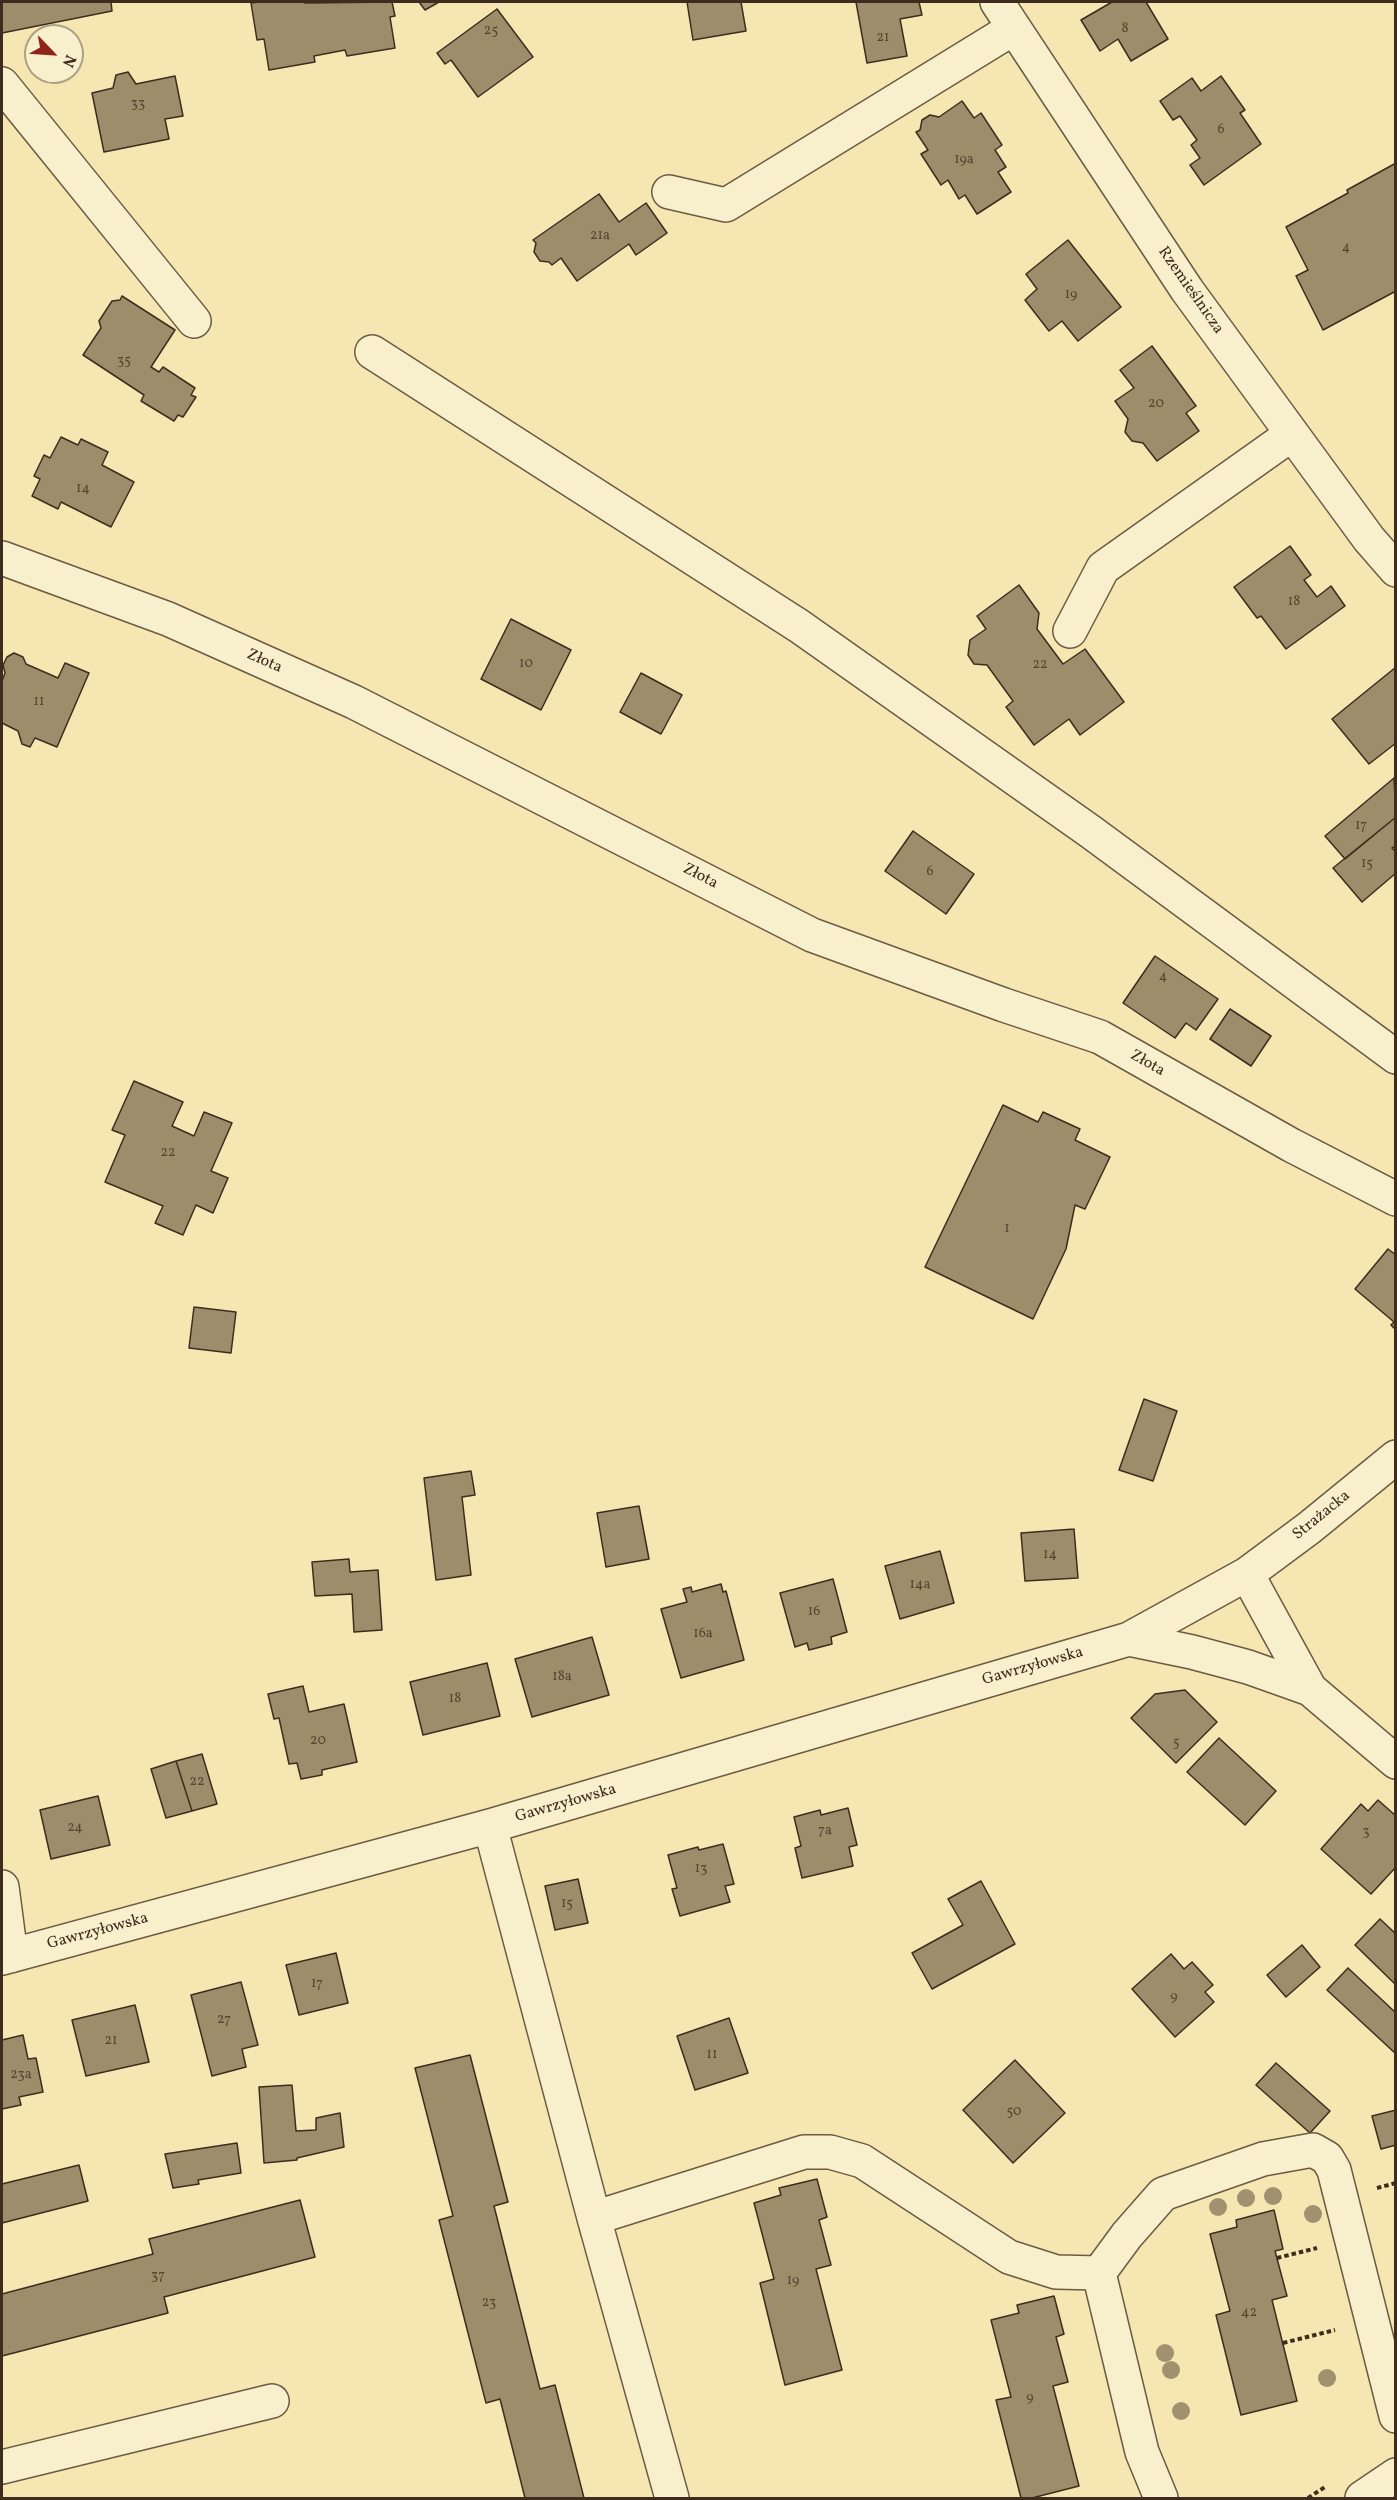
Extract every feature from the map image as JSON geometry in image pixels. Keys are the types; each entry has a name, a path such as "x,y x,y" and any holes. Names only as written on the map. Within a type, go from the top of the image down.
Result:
{"street":[{"path":"669,192 726,206 1006,15"},
{"name":"Rzemieślnicza","path":"1006,15 1187,290 1369,539 1395,570"},
{"path":"2,84 194,321"},
{"path":"372,352 799,626 1091,832 1395,1057"},
{"path":"1070,631 1103,568 1292,434"},
{"name":"Złota","path":"2,558 168,619 354,702 812,934 1004,1005 1100,1037 1291,1144 1395,1199"},
{"name":"Strażacka","path":"1247,1574 1395,1457"},
{"name":"Gawrzyłowska","path":"6,1957 490,1826 1128,1639 1247,1574 1310,1689 1395,1762"},
{"name":"Gawrzyłowska","path":"1128,1639 1192,1652 1248,1667 1310,1689"},
{"path":"490,1826 594,2218 672,2499"},
{"path":"2,1887 6,1957"},
{"path":"1098,2273 1163,2194 1263,2158 1313,2150 1327,2158 1334,2170 1395,2416"},
{"path":"594,2218 804,2152 830,2152 862,2162 1010,2257 1056,2272 1098,2273"},
{"path":"1098,2273 1142,2452 1161,2499"},
{"path":"2,2467 272,2401"},
{"path":"1362,2499 1395,2475"}],"building":[{"path":"2,2 111,2 112,11 47,24 24,24 24,29 2,33"},
{"path":"392,2 395,16 390,17 395,48 347,56 345,50 314,56 315,62 269,70 264,39 257,40 251,3"},
{"path":"419,2 439,2 425,10"},
{"path":"687,2 741,2 746,31 693,40"},
{"path":"856,2 919,2 922,15 900,19 907,56 867,63"},
{"path":"1112,2 1146,2 1168,39 1131,61 1118,39 1100,51 1081,20"},
{"path":"497,9 533,57 478,97 451,60 445,64 437,53"},
{"path":"128,72 136,84 175,76 183,116 165,119 169,139 104,152 92,93 113,88 116,75"},
{"path":"1221,76 1245,110 1240,113 1261,144 1204,185 1190,165 1200,158 1191,145 1197,140 1180,116 1173,120 1160,101 1192,78 1201,91"},
{"path":"962,101 974,118 981,113 1002,145 995,150 1006,167 998,172 1011,192 977,214 965,195 959,199 948,180 941,185 921,154 928,150 916,132 920,130 922,120 930,115 939,117"},
{"path":"1396,163 1396,291 1323,330 1296,276 1308,270 1286,227"},
{"path":"599,194 619,222 646,203 667,233 636,255 629,244 577,281 561,258 552,265 549,262 540,261 534,252 536,243 533,240"},
{"path":"1068,240 1121,307 1078,341 1062,321 1049,331 1025,300 1037,289 1026,274"},
{"path":"122,296 175,330 151,367 159,372 163,367 195,388 191,395 196,397 183,417 178,415 174,421 141,401 144,395 83,355 101,328 99,321 112,301 120,300"},
{"path":"1152,346 1196,406 1186,413 1199,431 1157,461 1143,443 1132,441 1125,432 1128,419 1115,401 1134,388 1120,370"},
{"path":"61,437 78,445 81,439 108,452 102,465 134,482 111,527 61,502 58,509 32,496 40,479 34,476 44,455 50,458"},
{"path":"1290,546 1311,575 1304,580 1317,597 1331,586 1345,606 1286,649 1261,616 1257,618 1234,587"},
{"path":"1019,585 1039,613 1037,629 1063,664 1085,649 1124,702 1080,735 1069,719 1034,745 1006,707 1013,701 987,665 974,664 968,655 970,640 986,629 977,616"},
{"path":"511,619 571,650 541,710 481,679"},
{"path":"14,653 23,657 26,664 58,678 65,663 89,673 57,747 35,738 30,747 22,744 18,731 2,723 2,681 5,673 3,665 7,657"},
{"path":"1396,667 1396,743 1369,764 1332,719"},
{"path":"641,673 682,695 661,734 620,712"},
{"path":"1394,778 1396,817 1345,859 1325,836"},
{"path":"1396,817 1396,846 1392,848 1396,852 1396,873 1362,902 1333,868"},
{"path":"913,831 974,874 946,914 885,871"},
{"path":"1155,956 1218,999 1196,1030 1186,1023 1175,1038 1123,1003"},
{"path":"1230,1009 1271,1036 1251,1066 1210,1039"},
{"path":"134,1081 183,1102 172,1126 194,1136 204,1112 232,1123 211,1171 228,1178 213,1213 196,1205 183,1235 155,1223 163,1206 105,1182 125,1135 112,1130"},
{"path":"1003,1105 1038,1122 1043,1112 1080,1129 1075,1140 1110,1157 1085,1209 1075,1205 1066,1249 1033,1319 925,1267"},
{"path":"1388,1249 1396,1255 1396,1330 1391,1325 1394,1322 1355,1289"},
{"path":"194,1307 236,1312 231,1353 189,1348"},
{"path":"1144,1399 1177,1411 1153,1481 1119,1470"},
{"path":"471,1471 475,1495 462,1497 471,1575 436,1580 424,1478"},
{"path":"639,1506 649,1559 606,1567 597,1513"},
{"path":"1074,1529 1078,1578 1025,1581 1021,1533"},
{"path":"940,1551 954,1603 900,1619 885,1566"},
{"path":"349,1559 350,1572 378,1570 382,1630 354,1632 352,1594 315,1596 312,1562"},
{"path":"833,1579 847,1632 831,1637 832,1644 809,1650 807,1643 795,1647 780,1593"},
{"path":"721,1584 723,1592 726,1591 744,1660 681,1678 661,1609 687,1602 683,1589 691,1587 692,1592"},
{"path":"592,1637 609,1695 532,1717 515,1659"},
{"path":"487,1663 500,1716 423,1735 410,1682"},
{"path":"303,1686 309,1712 344,1704 357,1762 322,1770 322,1775 301,1779 297,1763 289,1764 279,1718 274,1719 268,1694"},
{"path":"1185,1690 1217,1722 1176,1763 1131,1718 1155,1694"},
{"path":"1219,1738 1276,1791 1245,1825 1187,1772"},
{"path":"202,1754 217,1804 192,1811 176,1761"},
{"path":"176,1761 192,1811 166,1818 151,1769"},
{"path":"98,1796 110,1845 51,1859 40,1810"},
{"path":"1378,1800 1396,1816 1396,1867 1371,1894 1321,1849 1361,1804 1368,1811"},
{"path":"848,1808 857,1845 849,1847 853,1866 802,1878 795,1848 801,1846 794,1817 820,1810 821,1815"},
{"path":"723,1844 734,1884 725,1886 730,1902 680,1916 672,1889 677,1888 668,1855 698,1847 699,1850"},
{"path":"578,1879 588,1923 555,1930 545,1886"},
{"path":"981,1881 1015,1944 932,1989 912,1953 963,1925 948,1899"},
{"path":"1380,1919 1396,1934 1396,1985 1355,1945"},
{"path":"1302,1945 1320,1967 1286,1997 1267,1975"},
{"path":"336,1953 348,2003 299,2015 286,1965"},
{"path":"1171,1954 1184,1969 1192,1962 1213,1985 1205,1992 1214,2002 1175,2037 1132,1989"},
{"path":"1348,1968 1396,2013 1396,2054 1327,1990"},
{"path":"241,1982 258,2045 242,2049 246,2067 212,2076 191,1995"},
{"path":"135,2005 149,2062 86,2076 72,2020"},
{"path":"729,2018 748,2073 695,2090 677,2036"},
{"path":"23,2035 28,2059 36,2058 43,2092 19,2097 21,2105 2,2109 2,2040"},
{"path":"470,2055 508,2202 494,2206 540,2389 555,2385 584,2498 525,2498 500,2399 486,2403 439,2220 453,2216 415,2068"},
{"path":"1015,2060 1065,2113 1013,2163 963,2110"},
{"path":"1276,2063 1330,2111 1310,2133 1256,2085"},
{"path":"292,2085 296,2131 316,2130 316,2118 340,2113 344,2147 297,2158 297,2160 264,2163 259,2087"},
{"path":"1396,2110 1396,2145 1381,2149 1372,2116"},
{"path":"237,2143 241,2173 198,2180 199,2184 173,2188 165,2154"},
{"path":"79,2165 88,2201 2,2223 2,2184"},
{"path":"817,2179 827,2217 819,2220 831,2265 816,2269 842,2370 785,2385 760,2283 774,2279 754,2203 781,2195 779,2188"},
{"path":"300,2200 315,2257 164,2297 168,2313 2,2356 2,2294 153,2254 149,2239"},
{"path":"1274,2210 1283,2249 1275,2251 1287,2296 1272,2300 1297,2401 1241,2415 1216,2315 1230,2311 1210,2234 1237,2227 1236,2220"},
{"path":"1054,2296 1064,2334 1056,2337 1068,2382 1053,2386 1079,2486 1032,2498 1021,2498 996,2400 1011,2397 991,2320 1019,2313 1017,2305"}]}
